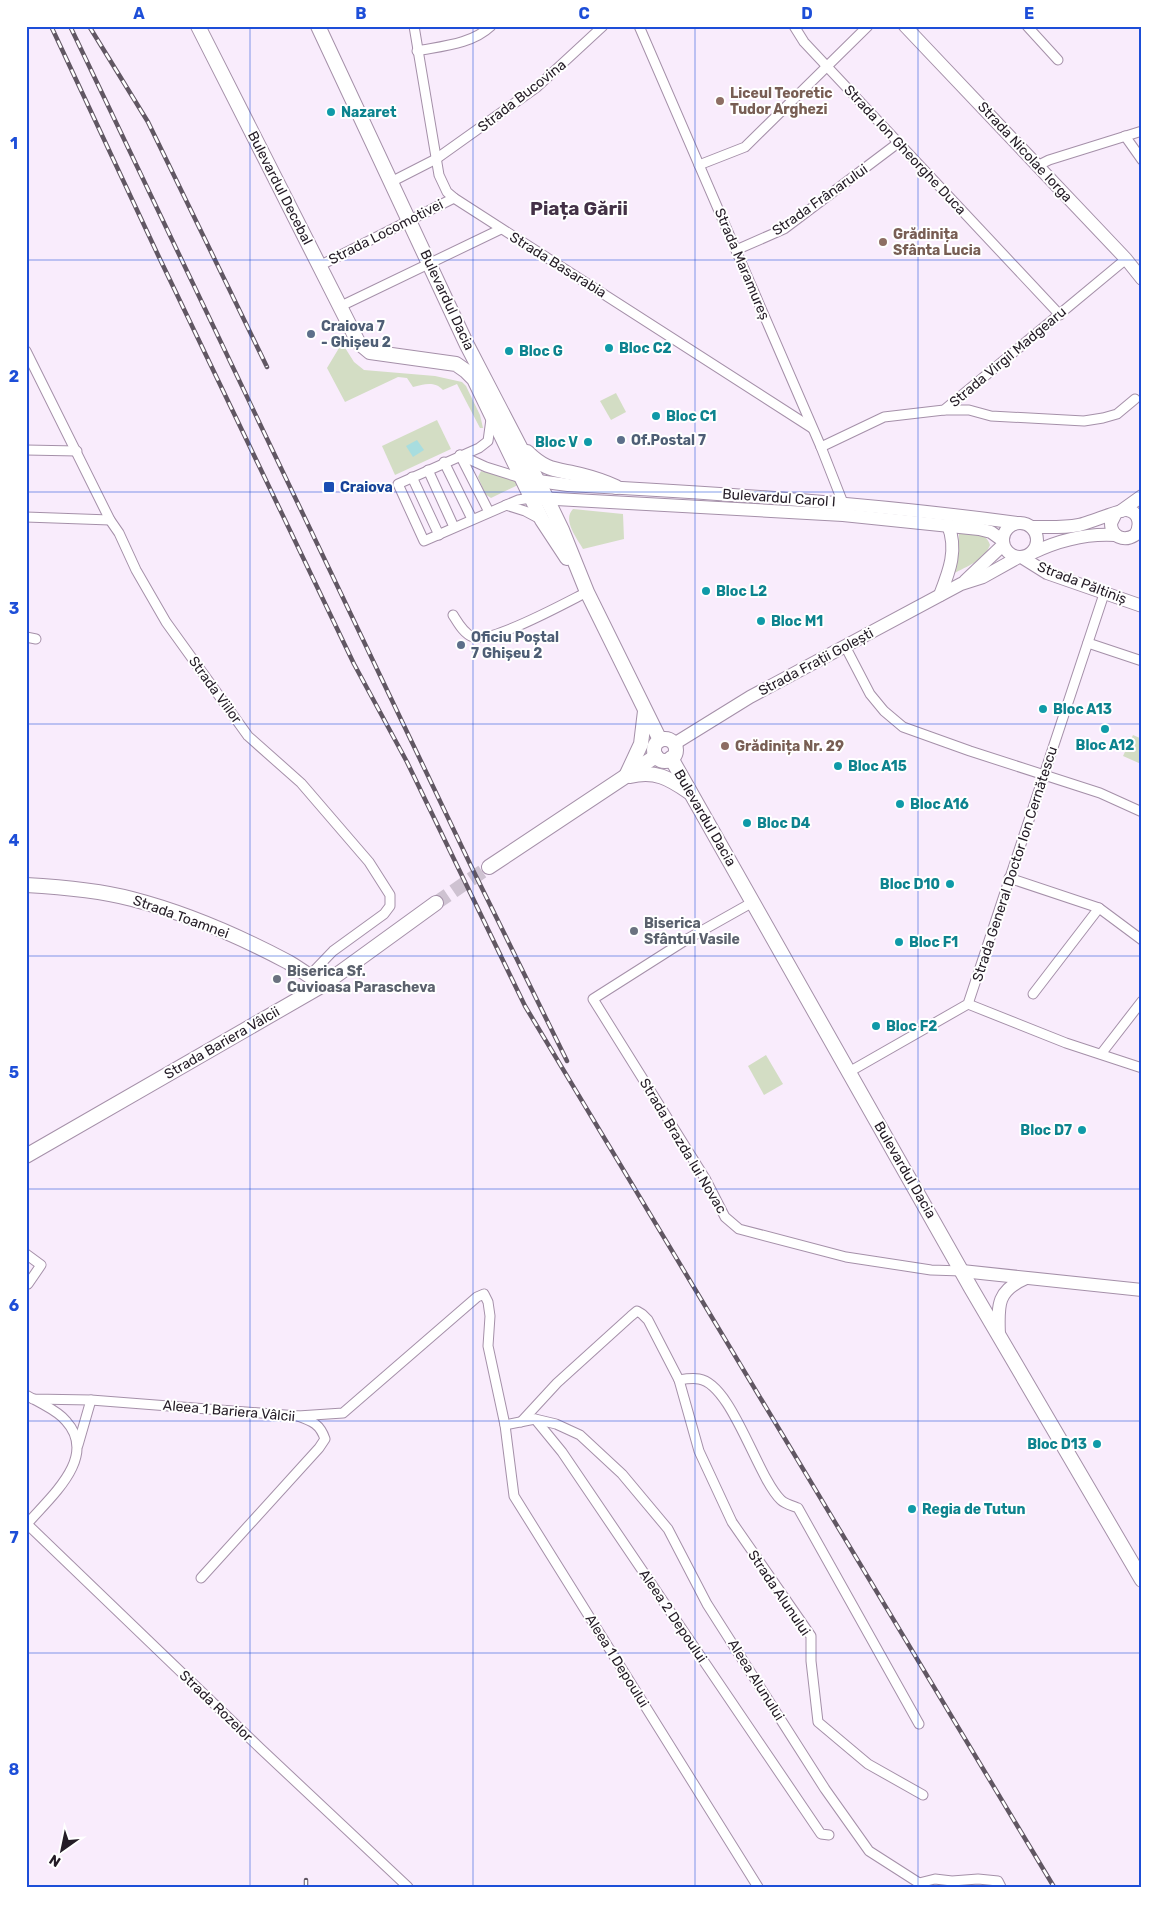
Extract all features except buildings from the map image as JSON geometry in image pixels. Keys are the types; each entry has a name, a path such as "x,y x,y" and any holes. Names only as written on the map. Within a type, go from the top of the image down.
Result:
{"main road":[{"name":"Bulevardul Decebal","path":"198,26 358,342 364,349 384,355 456,364"},
{"name":"Bulevardul Dacia","path":"318,26 467,345 548,499 578,573 645,711 667,742"},
{"path":"456,364 467,345"},
{"name":"Bulevardul Dacia","path":"456,364 474,379 542,520 578,573"},
{"path":"518,443 536,461 547,468 554,471 582,475 616,487"},
{"path":"625,778 641,744 645,711"},
{"path":"667,742 675,752 671,758 664,761 656,756 654,747 667,742"},
{"path":"489,867 656,756"},
{"name":"Bulevardul Dacia","path":"671,758 962,1271 1142,1580"},
{"path":"625,778 641,773 656,774 678,784 691,793"},
{"name":"Strada Toamnei","path":"26,885 79,889 132,899 158,907 212,927 289,963 323,985"},
{"name":"Strada Bariera Vâlcii","path":"26,1156 323,985 436,904"}],"street":[{"name":"Strada Basarabia","path":"414,26 436,160 446,192 812,428"},
{"path":"417,51 464,42 483,34 491,26"},
{"name":"Strada Bucovina","path":"391,182 436,160 545,81 603,26"},
{"name":"Strada Maramureș","path":"639,26 812,428 843,509"},
{"name":"Strada Ion Gheorghe Duca","path":"794,26 804,42 1060,314"},
{"path":"699,165 745,147 868,26"},
{"name":"Strada Nicolae Iorga","path":"905,26 1126,259 1142,279"},
{"path":"1027,26 1058,60"},
{"path":"1037,166 1049,160 1142,131"},
{"path":"1125,136 1142,160"},
{"name":"Strada Frânarului","path":"736,250 784,229 898,143"},
{"name":"Strada Locomotivei","path":"319,266 410,222 454,198"},
{"path":"339,307 501,229"},
{"name":"Strada Virgil Madgearu","path":"820,447 884,417 944,410 1126,259"},
{"name":"Strada Viilor","path":"26,351 110,520 119,533 136,570 166,622 248,736 301,783 369,862 390,895 390,906 384,914 333,951 309,976"},
{"path":"944,410 969,410 991,416 1084,420 1117,414 1134,399"},
{"path":"491,415 491,429 488,441 479,448 398,484 424,541 518,500 531,498"},
{"path":"26,450 77,451"},
{"path":"460,455 486,467 522,478"},
{"path":"460,455 489,512"},
{"path":"444,462 472,519"},
{"path":"428,470 454,527"},
{"path":"412,477 438,535"},
{"name":"Bulevardul Carol I","path":"522,478 843,509 1018,523"},
{"path":"1032,527 1076,526 1119,512 1142,496"},
{"name":"Bulevardul Carol I","path":"531,498 843,509 979,529 991,532 1002,542"},
{"path":"506,505 526,511 542,520"},
{"path":"1119,512 1132,512 1140,518 1135,535 1121,537"},
{"path":"1119,512 1111,523 1112,531 1121,537 1142,541"},
{"path":"26,517 110,520"},
{"path":"1018,523 1028,524 1032,527 1037,537 1036,548 1024,556 1006,551 1002,542 1007,528 1012,524 1018,523"},
{"path":"940,595 952,561 952,535 948,525"},
{"name":"Strada Frații Golești","path":"667,742 961,584 983,577 1047,546 1085,535 1121,537"},
{"name":"Strada Frații Golești","path":"961,584 1002,542"},
{"name":"Strada Păltiniș","path":"1024,556 1047,573 1142,606"},
{"path":"453,615 466,632 474,638 480,638 501,633 587,592"},
{"name":"Strada General Doctor Ion Cernătescu","path":"968,1004 1104,594"},
{"path":"26,637 36,639"},
{"path":"1088,642 1142,661"},
{"path":"845,646 870,694 884,711 903,727 1100,793 1142,812"},
{"path":"1009,878 1099,908 1142,940"},
{"name":"Strada Brazda lui Novac","path":"753,902 690,938 594,1000 706,1180 725,1217 739,1229 846,1257 938,1270 1027,1277 1142,1290"},
{"path":"1034,994 1099,908"},
{"path":"1101,1054 1142,1001"},
{"path":"849,1072 968,1004 1066,1043 1142,1068"},
{"path":"26,1254 41,1265 28,1284 26,1283"},
{"path":"999,1335 998,1307 1002,1296 1015,1282 1027,1277"},
{"name":"Aleea 1 Depoului","path":"298,1416 343,1413 484,1294 488,1302 490,1316 488,1346 505,1425 514,1496 758,1887"},
{"name":"Strada Alunului","path":"521,1422 557,1383 637,1311 642,1314 648,1320 680,1380 699,1451 732,1522 811,1636 811,1661 818,1722 868,1764 923,1795"},
{"path":"680,1380 700,1378 714,1387 738,1421 768,1485 782,1502 798,1508 919,1724"},
{"path":"30,1397 66,1420 74,1432 78,1446"},
{"name":"Aleea 1 Bariera Vâlcii","path":"30,1397 298,1416 314,1422 322,1429 325,1439 319,1448 201,1578"},
{"path":"27,1524 72,1470 91,1400"},
{"path":"505,1425 535,1419"},
{"name":"Aleea 2 Depoului","path":"535,1419 562,1452 821,1834 829,1835"},
{"name":"Aleea Alunului","path":"535,1419 556,1424 580,1435 622,1474 668,1529 707,1604 825,1789 869,1851 919,1883 936,1879 952,1882 978,1879 998,1881 1001,1887"},
{"name":"Strada Rozelor","path":"27,1524 408,1887"}],"shaded area":[{"path":"342,343 354,362 364,370 435,376 462,382 466,386 480,415 483,428 480,428 457,384 443,390 433,384 413,387 407,378 398,377 345,402 327,368"},
{"path":"616,393 626,412 611,420 600,401"},
{"path":"437,420 451,449 395,475 382,446"},
{"path":"417,440 424,450 413,457 406,446"},
{"path":"481,471 515,480 518,485 491,498 485,494 478,477"},
{"path":"573,509 623,514 624,539 583,549 570,524 570,513"},
{"path":"959,532 982,535 988,540 990,545 979,559 953,574 958,553"},
{"path":"1133,735 1142,739 1141,764 1123,756"},
{"path":"766,1055 783,1084 764,1095 748,1066"}],"tunnel":[{"path":"436,903 489,867"}],"railway":[{"path":"51,26 158,255 354,664 407,762 525,1006 1054,1887"},
{"path":"70,26 471,866 567,1061"},
{"path":"89,26 148,122 267,367"},
{"path":"306,1880 306,1887"}],"place":[{"name":"Liceul Teoretic Tudor Arghezi","path":"720,101"},
{"name":"Nazaret","path":"331,112"},
{"name":"Grădinița Sfânta Lucia","path":"883,242"},
{"name":"Craiova 7 - Ghișeu 2","path":"311,334"},
{"name":"Bloc C2","path":"609,348"},
{"name":"Bloc G","path":"509,351"},
{"name":"Bloc C1","path":"656,416"},
{"name":"Of.Postal 7","path":"621,440"},
{"name":"Bloc V","path":"588,442"},
{"name":"Craiova","path":"329,487"},
{"name":"Bloc L2","path":"706,591"},
{"name":"Bloc M1","path":"761,621"},
{"name":"Oficiu Poștal 7 Ghișeu 2","path":"461,645"},
{"name":"Bloc A13","path":"1043,709"},
{"name":"Bloc A12","path":"1105,729"},
{"name":"Grădinița Nr. 29","path":"725,746"},
{"name":"Bloc A15","path":"838,766"},
{"name":"Bloc A16","path":"900,804"},
{"name":"Bloc D4","path":"747,823"},
{"name":"Bloc D10","path":"950,884"},
{"name":"Biserica Sfântul Vasile","path":"634,931"},
{"name":"Bloc F1","path":"899,942"},
{"name":"Biserica Sf. Cuvioasa Parascheva","path":"277,979"},
{"name":"Bloc F2","path":"876,1026"},
{"name":"Bloc D7","path":"1082,1130"},
{"name":"Bloc D13","path":"1097,1444"},
{"name":"Regia de Tutun","path":"912,1509"}],"district":[{"name":"Piața Gării","path":"579,208"}]}
